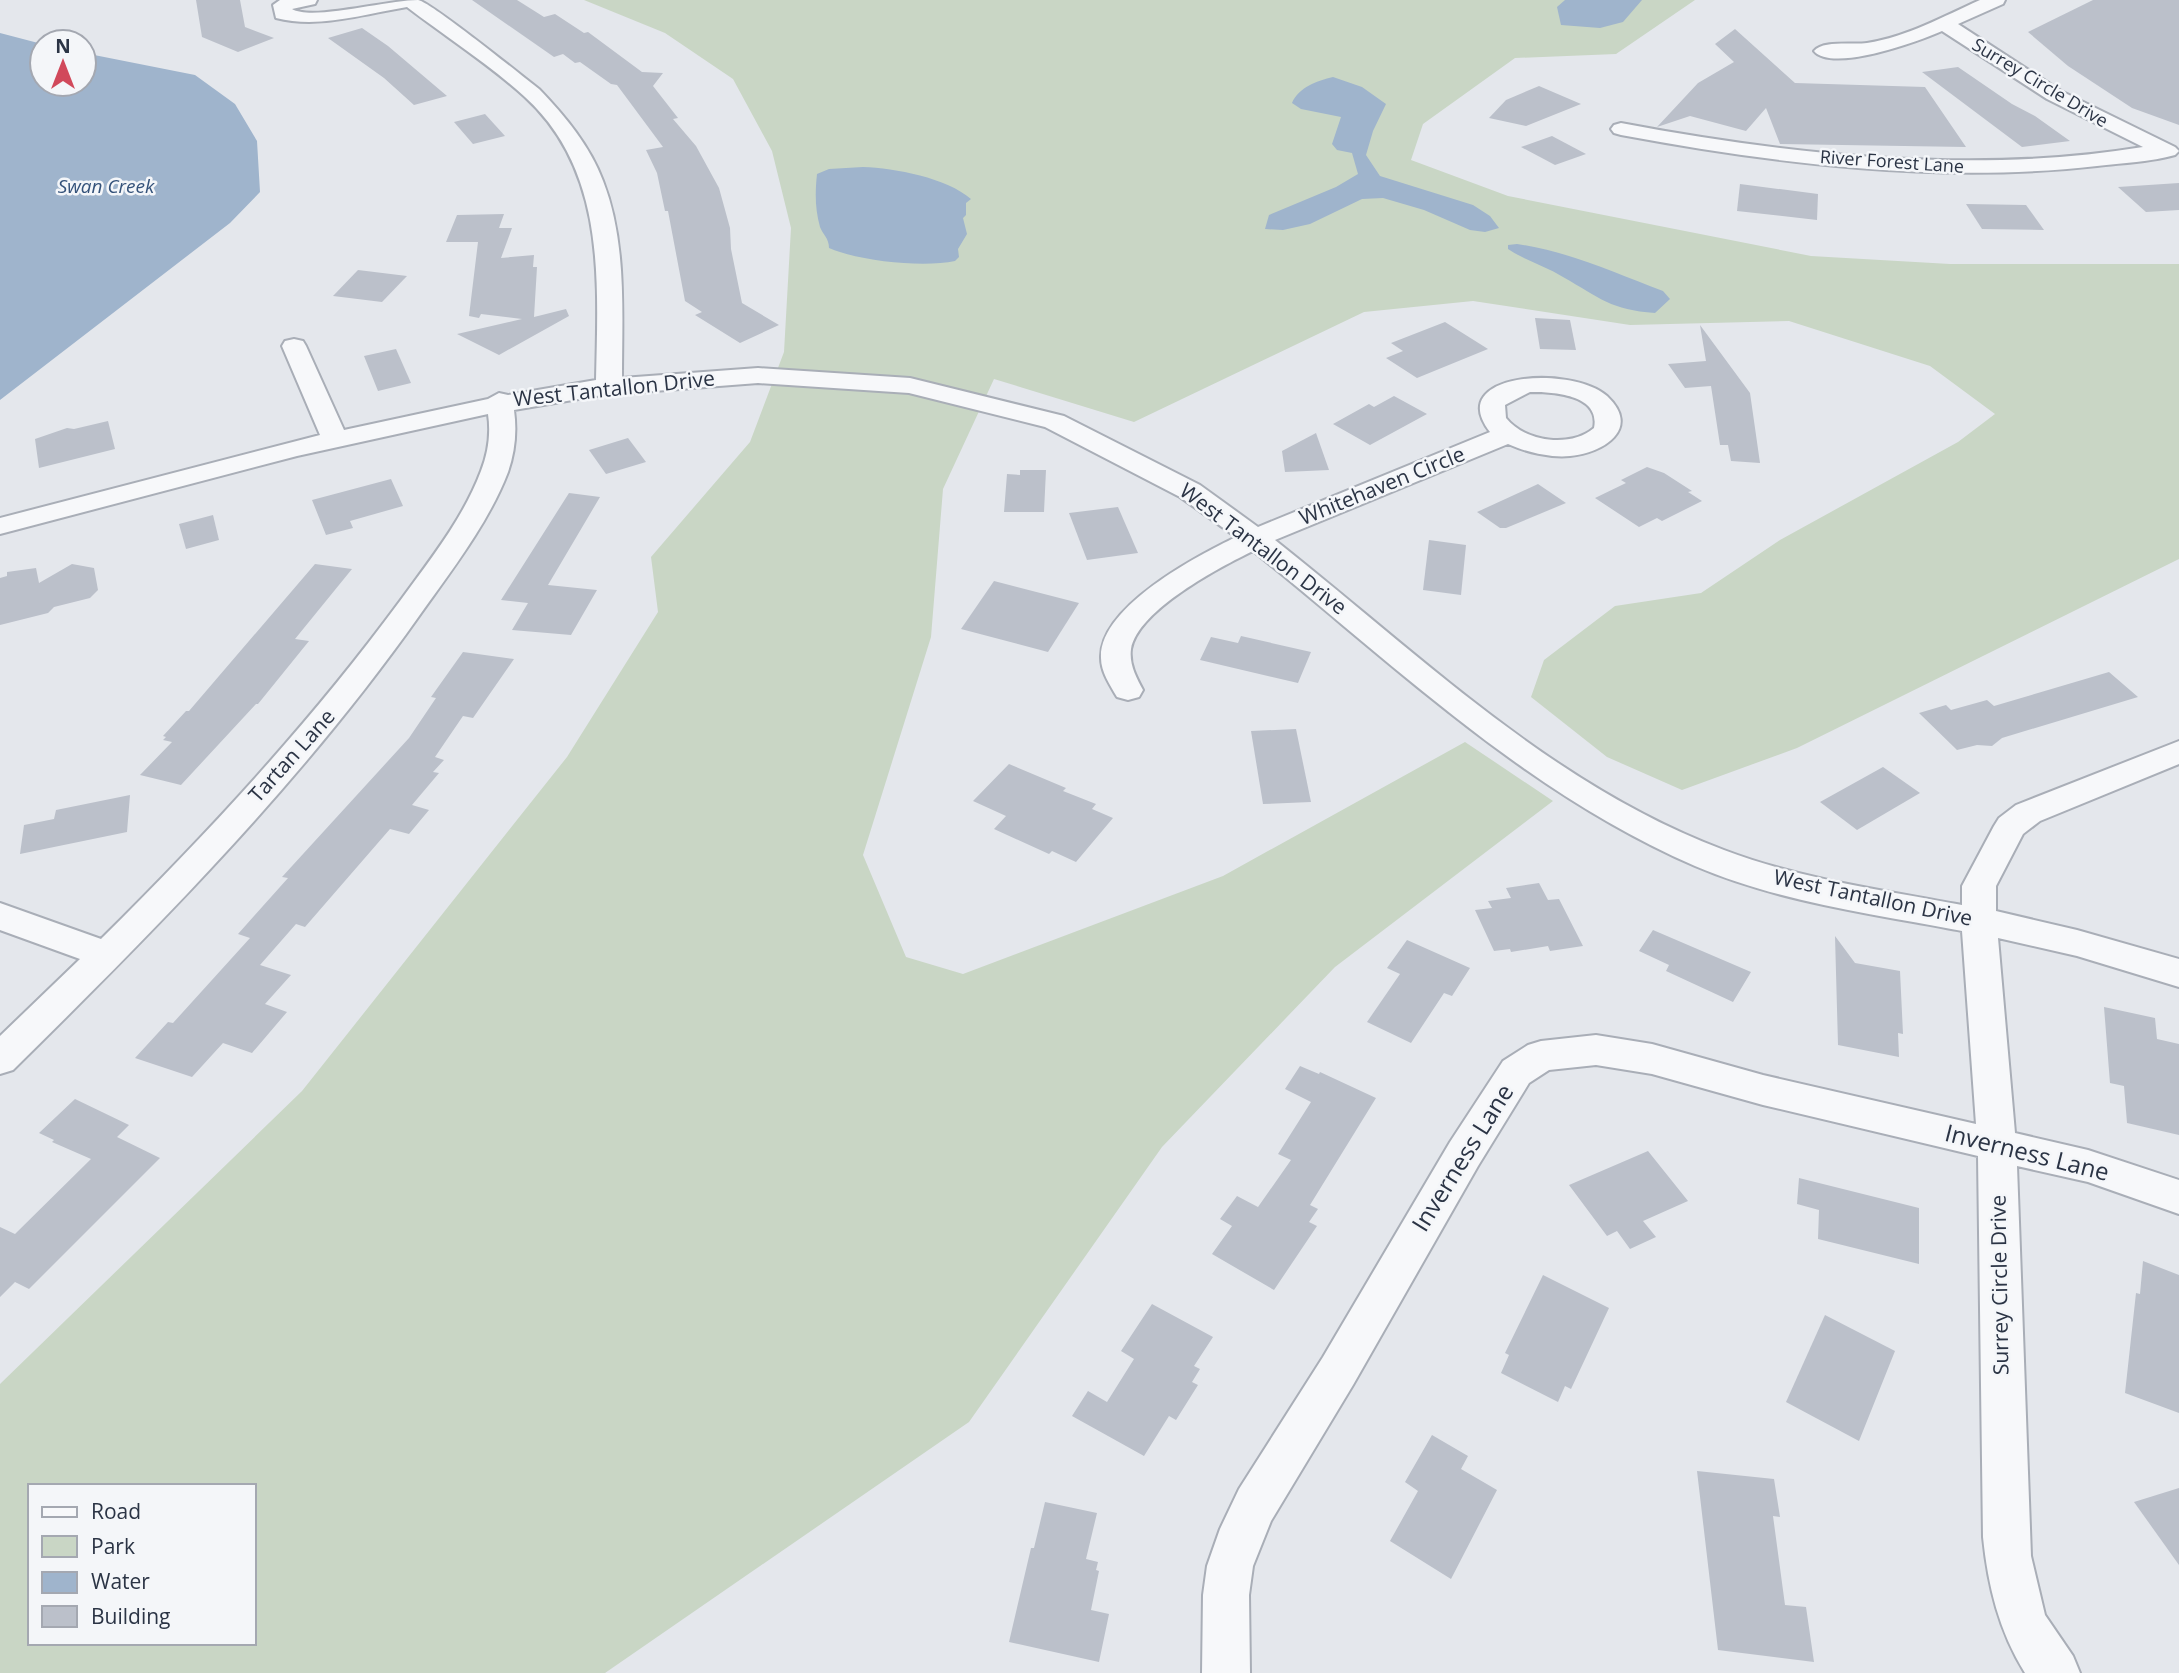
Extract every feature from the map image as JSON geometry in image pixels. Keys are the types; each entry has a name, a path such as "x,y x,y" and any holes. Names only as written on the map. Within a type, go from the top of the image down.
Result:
{"street":[{"path":"308,0 282,5 284,14 291,18 310,16 410,0 532,93 550,111 583,162 599,204 607,284 609,387"},
{"path":"1824,51 1850,52 1885,47 1996,0"},
{"name":"Surrey Circle Drive","path":"1943,23 2054,95 2172,152"},
{"name":"River Forest Lane","path":"1620,129 1766,151 1969,167 2057,166 2172,152"},
{"path":"294,346 335,440"},
{"name":"West Tantallon Drive","path":"0,526 499,401 666,380 789,377 869,380 985,399 1076,428 1130,454 1188,489 1256,538 1517,750 1591,800 1709,858 1842,896 2057,938 2179,973"},
{"name":"Tartan Lane","path":"0,1059 107,955 330,715 400,624 457,541 492,478 501,453 503,433 499,401"},
{"name":"Whitehaven Circle","path":"1128,690 1117,671 1115,660 1120,637 1135,619 1191,572 1256,538 1508,434"},
{"name":"Surrey Circle Drive","path":"2056,1673 2039,1653 2026,1629 2010,1571 1997,1144 1979,921 1979,886 2011,826 2047,804 2179,752"},
{"path":"0,916 107,955"},
{"name":"Inverness Lane","path":"1226,1673 1226,1595 1230,1566 1236,1545 1255,1505 1338,1371 1464,1154 1516,1072 1530,1062 1549,1054 1586,1050 1610,1051 1856,1113 2088,1166 2179,1197"}],"green space":[{"path":"584,0 1695,0 1616,54 1515,58 1423,124 1411,160 1508,196 1811,256 1950,264 2179,264 2179,559 1797,748 1682,790 1607,757 1531,697 1544,660 1615,606 1701,593 1780,540 1958,442 1995,414 1930,366 1789,321 1630,325 1473,301 1364,312 1134,422 994,379 943,489 931,637 863,855 906,957 963,974 1223,876 1465,742 1553,801 1335,967 1162,1147 969,1422 605,1673 0,1673 0,1384 302,1091 567,757 658,612 651,557 750,442 784,352 791,228 772,151 733,79 665,33"}],"water":[{"path":"1565,0 1642,0 1623,22 1600,28 1561,25 1557,7"},
{"name":"Swan Creek","path":"0,33 28,40 28,98 98,98 98,56 195,75 235,104 257,141 260,192 230,223 0,400"},
{"path":"1333,77 1362,87 1386,104 1373,131 1366,155 1380,176 1473,205 1490,216 1499,228 1485,232 1470,230 1424,210 1383,198 1362,199 1310,224 1283,230 1265,229 1269,215 1336,187 1358,174 1352,153 1337,150 1332,144 1341,117 1301,109 1292,103 1304,89"},
{"path":"829,169 890,169 935,180 971,199 966,203 966,215 963,218 967,234 958,249 959,257 955,261 942,263 909,263 874,260 829,248 817,214 817,174"},
{"path":"1517,244 1591,263 1663,291 1670,299 1655,313 1616,306 1508,249 1508,245"}],"building":[{"path":"196,0 240,0 245,27 274,38 238,52 202,37"},
{"path":"472,0 517,0 544,17 555,14 584,33 588,32 642,72 663,73 653,86 678,118 673,119 696,146 719,188 730,228 731,249 742,303 779,325 740,343 695,315 702,312 685,301 668,211 665,211 657,173 646,150 663,147 617,85 611,84 580,62 575,63 563,54 554,57"},
{"path":"2093,0 2179,0 2179,125 2132,108 2068,66 2028,32"},
{"path":"362,28 388,46 447,96 414,105 384,78 328,38"},
{"path":"1735,29 1795,83 1925,87 1966,147 1780,144 1766,108 1746,131 1690,116 1657,127 1698,83 1734,62 1715,44"},
{"path":"1958,67 2070,141 2022,147 1922,72"},
{"path":"1539,86 1581,104 1526,126 1489,118 1506,100"},
{"path":"485,114 505,136 473,144 454,122"},
{"path":"1552,136 1586,154 1555,165 1521,147"},
{"path":"2179,183 2179,210 2146,212 2118,187"},
{"path":"1740,184 1818,194 1817,220 1737,211"},
{"path":"1966,204 2026,205 2044,230 1982,229"},
{"path":"504,214 499,228 512,228 501,258 534,255 533,267 537,267 534,317 566,309 569,316 499,355 457,334 522,319 481,314 479,318 469,316 478,242 446,242 457,215"},
{"path":"358,270 407,276 382,302 333,296"},
{"path":"1535,318 1570,320 1576,350 1540,349"},
{"path":"1445,322 1488,349 1417,378 1386,358 1403,351 1391,343"},
{"path":"1700,325 1750,393 1760,463 1731,461 1728,445 1720,445 1711,386 1685,388 1668,364 1706,361"},
{"path":"396,349 411,383 378,391 364,356"},
{"path":"1394,396 1427,414 1370,445 1333,424 1369,404 1374,407"},
{"path":"108,421 115,449 39,468 35,439 67,428 74,429"},
{"path":"1316,433 1329,470 1285,472 1282,451"},
{"path":"628,438 646,462 606,474 589,450"},
{"path":"1647,467 1664,473 1692,491 1688,492 1702,501 1662,521 1657,518 1639,527 1595,498 1626,483 1621,480"},
{"path":"1020,470 1046,470 1044,512 1004,512 1007,474 1020,475"},
{"path":"391,479 403,506 350,521 353,528 326,535 312,500"},
{"path":"1538,484 1566,503 1506,528 1500,528 1477,512"},
{"path":"569,493 600,497 548,585 597,590 571,635 512,630 528,603 501,600"},
{"path":"1118,507 1138,553 1087,560 1069,513"},
{"path":"213,515 219,540 186,549 179,524"},
{"path":"1429,540 1466,545 1461,595 1423,590"},
{"path":"72,564 94,568 98,590 90,598 54,607 48,613 0,625 0,578 7,576 7,572 36,568 39,583"},
{"path":"315,564 352,569 295,639 309,641 258,704 181,785 140,775 172,742 163,740 166,737 163,736 189,711"},
{"path":"994,581 1079,603 1048,652 961,629"},
{"path":"1241,636 1311,652 1298,683 1200,660 1211,637 1238,643"},
{"path":"463,652 514,659 473,718 463,716 435,757 444,760 433,772 439,773 412,805 429,810 409,834 390,829 305,927 296,924 260,965 291,975 265,1004 287,1012 252,1053 223,1043 192,1077 135,1058 168,1022 173,1023 250,938 238,934 288,878 282,877 409,738 436,698 431,697"},
{"path":"2109,672 2138,697 2002,738 1992,746 1977,745 1957,750 1919,713 1946,705 1951,710 1987,700 1994,706"},
{"path":"1296,729 1311,802 1263,804 1251,731"},
{"path":"1009,764 1066,788 1063,791 1096,804 1092,809 1113,818 1076,862 1052,851 1049,854 994,829 1006,816 973,801"},
{"path":"1883,767 1920,793 1857,830 1820,802"},
{"path":"130,795 127,832 20,854 24,825 54,819 56,810"},
{"path":"1539,883 1548,900 1559,899 1583,946 1550,951 1548,946 1511,952 1510,949 1494,951 1475,910 1492,908 1488,901 1511,898 1506,888"},
{"path":"1653,930 1751,972 1733,1002 1666,971 1669,965 1639,951"},
{"path":"1835,936 1855,963 1900,971 1903,1034 1898,1033 1899,1057 1838,1045"},
{"path":"1407,940 1470,968 1452,996 1444,993 1411,1043 1367,1022 1400,974 1387,968"},
{"path":"2104,1007 2155,1018 2157,1039 2179,1044 2179,1135 2127,1123 2124,1086 2110,1083"},
{"path":"1300,1066 1319,1074 1320,1072 1376,1098 1310,1205 1318,1209 1309,1222 1317,1226 1274,1290 1212,1254 1232,1226 1220,1219 1237,1196 1258,1207 1291,1160 1278,1154 1311,1102 1285,1089"},
{"path":"75,1099 129,1125 117,1137 160,1158 29,1289 15,1282 0,1297 0,1227 15,1234 91,1159 52,1142 54,1140 39,1133"},
{"path":"1648,1151 1688,1201 1643,1221 1656,1237 1630,1249 1617,1231 1607,1236 1569,1185"},
{"path":"1799,1178 1919,1208 1919,1264 1818,1239 1819,1210 1797,1204"},
{"path":"2143,1261 2179,1275 2179,1413 2125,1393 2136,1293 2140,1294"},
{"path":"1543,1275 1609,1308 1571,1389 1565,1386 1558,1402 1501,1373 1509,1355 1505,1353"},
{"path":"1152,1304 1213,1337 1194,1366 1200,1369 1192,1382 1198,1385 1176,1420 1169,1416 1144,1456 1072,1416 1088,1391 1107,1402 1134,1359 1121,1351"},
{"path":"1825,1315 1895,1351 1859,1441 1786,1402"},
{"path":"1432,1435 1468,1456 1461,1469 1497,1490 1451,1579 1390,1541 1418,1491 1405,1482"},
{"path":"1697,1471 1774,1479 1780,1517 1773,1516 1785,1605 1806,1607 1814,1662 1718,1650"},
{"path":"2179,1488 2179,1565 2134,1502"},
{"path":"1045,1502 1097,1513 1086,1559 1098,1562 1096,1570 1099,1571 1091,1610 1109,1614 1099,1662 1009,1642 1031,1548 1034,1548"}]}
